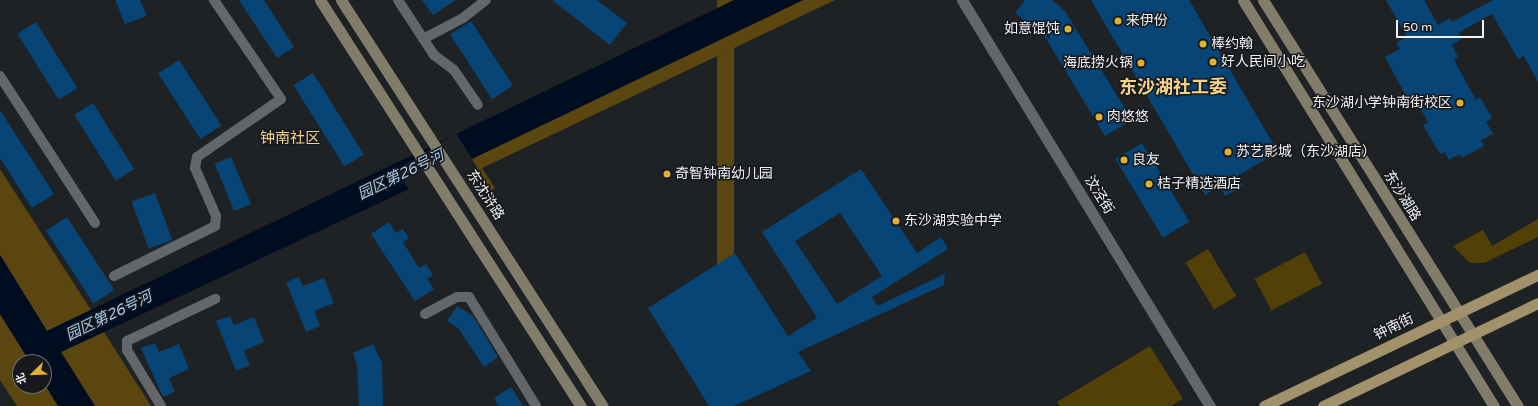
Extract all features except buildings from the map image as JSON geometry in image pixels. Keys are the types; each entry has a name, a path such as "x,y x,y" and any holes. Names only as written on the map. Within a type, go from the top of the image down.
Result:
{"main road":[{"path":"320,0 580,406"},
{"name":"东沈浒路","path":"341,0 603,406"},
{"path":"1243,0 1456,342 1494,406"},
{"name":"东沙湖路","path":"1263,0 1474,333 1518,406"},
{"name":"钟南街","path":"1264,406 1538,275"},
{"path":"1323,406 1538,303"}],"street":[{"path":"114,276 215,226 216,216 194,168 197,156 281,99 214,0"},
{"path":"398,0 423,39 440,61 454,70 478,105"},
{"path":"423,39 463,18 486,0"},
{"name":"汶泾街","path":"962,0 1210,406"},
{"path":"0,76 95,223"},
{"path":"425,314 457,297 469,297 536,406"},
{"path":"161,406 127,350 128,341 215,299"}],"shaded area":[{"path":"717,0 734,0 734,294 717,294"},
{"path":"803,0 835,0 482,168 495,188 491,190 472,159"},
{"path":"0,169 91,310 47,331 0,255"},
{"path":"1538,219 1538,237 1484,263 1470,263 1453,246 1483,230 1492,246"},
{"path":"1208,249 1236,296 1214,310 1186,262"},
{"path":"1305,252 1322,284 1272,311 1255,279"},
{"path":"0,314 25,354 12,354 12,394 51,394 58,406 17,406 0,380"},
{"path":"104,332 151,406 95,406 60,352"},
{"path":"1150,346 1183,399 1171,406 1060,406 1057,402"}],"water":[{"name":"园区第26号河","path":"734,0 803,0 409,189 61,352 95,406 58,406 51,394 52,394 52,354 25,354 0,314 0,255 47,331"}],"pier":[{"path":"456,133 472,159 413,196 397,170"}],"place":[{"name":"来伊份","path":"1118,21"},
{"name":"如意馄饨","path":"1068,29"},
{"name":"棒约翰","path":"1203,44"},
{"name":"好人民间小吃","path":"1213,62"},
{"name":"海底捞火锅","path":"1141,63"},
{"name":"东沙湖小学钟南街校区","path":"1460,103"},
{"name":"肉悠悠","path":"1099,117"},
{"name":"苏艺影城（东沙湖店）","path":"1228,152"},
{"name":"良友","path":"1124,160"},
{"name":"奇智钟南幼儿园","path":"667,174"},
{"name":"桔子精选酒店","path":"1149,184"},
{"name":"东沙湖实验中学","path":"896,221"}],"district":[{"name":"东沙湖社工委","path":"1173,87"},
{"name":"钟南社区","path":"290,139"}]}
